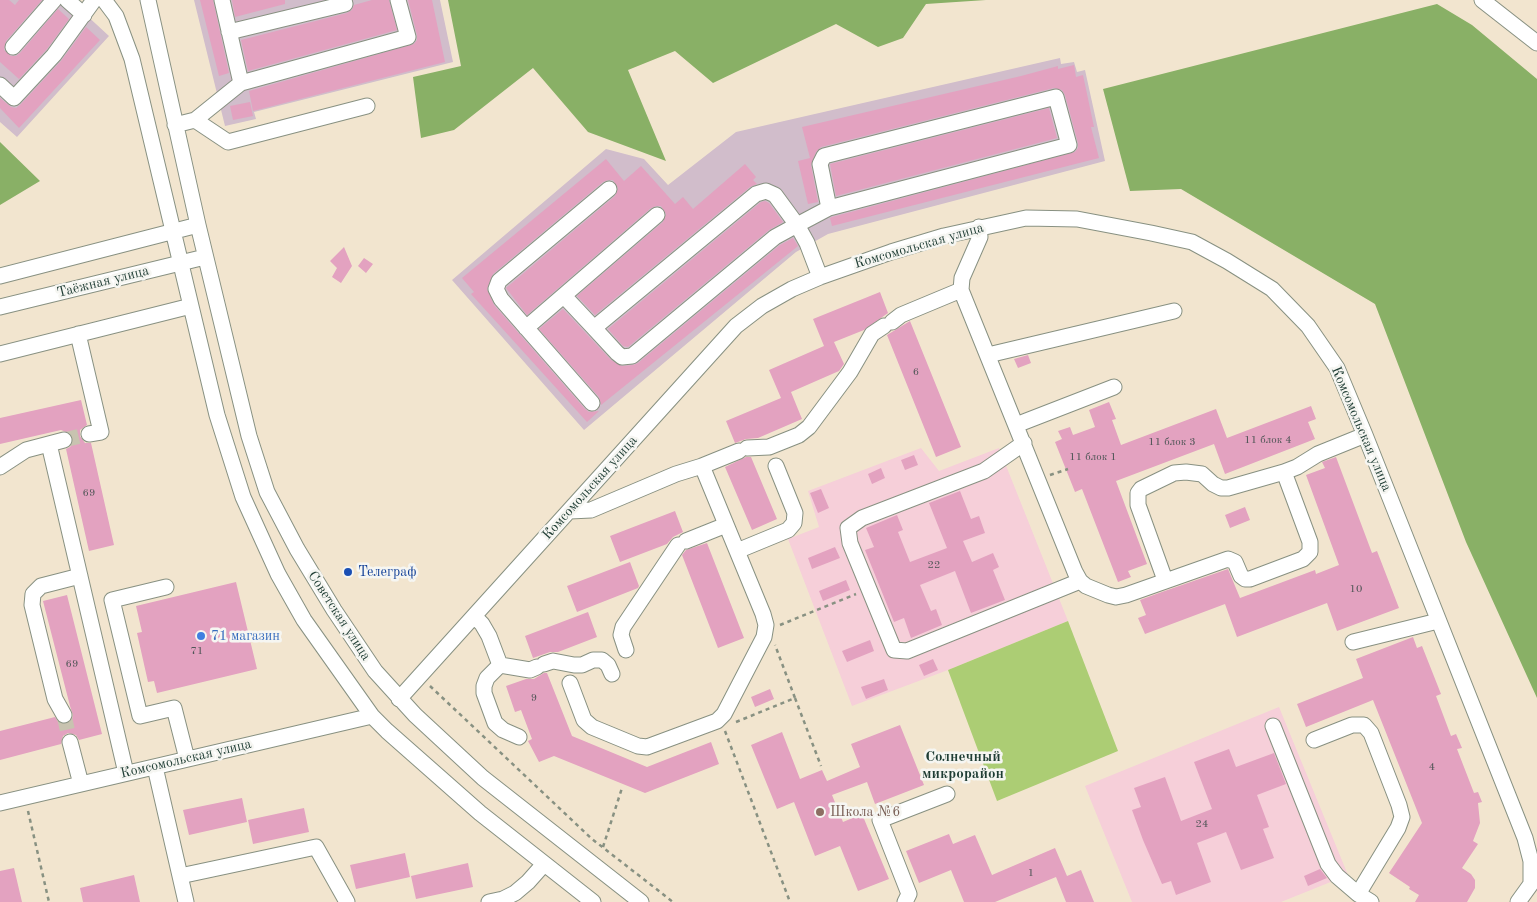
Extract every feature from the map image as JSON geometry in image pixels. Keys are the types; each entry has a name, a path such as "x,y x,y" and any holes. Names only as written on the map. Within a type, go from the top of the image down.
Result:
{"street":[{"path":"13,47 54,0"},
{"path":"67,0 84,15"},
{"path":"0,85 14,98 54,54 94,0"},
{"path":"104,0 116,16 132,59 217,415 243,498 278,574 304,620 372,716 480,813 593,902"},
{"name":"Советская улица","path":"148,0 205,257 240,402 267,492 297,549 334,610 375,670 399,699 483,778 641,902"},
{"path":"222,0 241,83"},
{"path":"229,32 344,4 344,0"},
{"path":"175,124 195,120 241,83 408,37 398,0"},
{"path":"1482,0 1537,43"},
{"path":"564,296 617,353 622,356 632,356 775,237 829,208 1069,145 1056,97 824,156 820,164 829,208"},
{"path":"195,120 228,142 367,106"},
{"path":"592,403 501,299 496,289 499,281 609,189"},
{"path":"594,328 756,194 766,191 775,195 797,226 807,243 820,277"},
{"path":"526,328 657,215"},
{"name":"Комсомольская улица","path":"399,699 736,326 762,306 792,289 820,277 944,236 1026,218 1077,220 1192,242 1272,289 1308,326 1336,368 1366,435 1525,838 1531,861 1534,886"},
{"path":"0,276 198,225"},
{"path":"979,227 980,237 962,278 961,290 1080,581 1097,591 1116,597 1228,559 1235,562 1241,576 1245,579 1250,579 1307,556 1311,548 1310,542 1284,472"},
{"name":"Таёжная улица","path":"0,307 205,257"},
{"path":"570,511 591,510 676,474 743,450 769,447 800,435 809,427 850,372 872,334 901,316 961,290"},
{"path":"0,354 190,306"},
{"path":"988,355 1174,311"},
{"path":"78,334 101,432 89,434"},
{"path":"1016,425 1114,387"},
{"path":"1165,580 1138,505 1138,493 1141,489 1174,473 1186,472 1202,474 1221,488 1228,488 1284,472 1318,454 1366,435"},
{"path":"0,467 26,450 57,442 80,576 126,774"},
{"path":"1024,443 984,471 862,518 848,528 850,543 894,650 907,650 1080,581"},
{"path":"570,683 584,720 592,727 638,746 647,747 716,721 724,714 764,637 766,626 738,551 702,466"},
{"path":"738,551 788,530 794,523 795,513 776,466"},
{"path":"626,650 621,636 623,627 682,543 726,525"},
{"path":"64,715 55,699 32,604 32,594 41,586 80,576"},
{"path":"166,587 112,600 140,716 174,708 186,759"},
{"path":"475,617 489,636 500,664"},
{"path":"1353,642 1438,621"},
{"path":"500,664 530,670 553,661 582,665 593,660 602,660 608,665 612,674"},
{"path":"500,664 487,678 484,693 495,723 503,730 519,736"},
{"name":"Комсомольская улица","path":"0,803 372,716"},
{"path":"1314,740 1352,725 1364,725 1371,733 1400,805 1402,818 1398,828 1358,894"},
{"path":"1273,726 1328,864 1337,876 1358,894 1371,902"},
{"path":"70,742 81,784"},
{"path":"155,767 186,902"},
{"path":"905,902 909,894 880,820 946,794"},
{"path":"180,876 316,847 347,902"},
{"path":"489,902 503,899 515,893 544,864"},
{"path":"1518,902 1534,886"}],"path":[{"path":"1044,478 1068,469"},
{"path":"779,625 869,589"},
{"path":"773,638 821,766"},
{"path":"420,676 592,839 672,902"},
{"path":"732,723 795,698"},
{"path":"724,727 790,902"},
{"path":"603,847 622,788"},
{"path":"25,797 49,902"}],"shaded area":[{"path":"0,0 70,0 109,36 17,137 0,122"},
{"path":"194,0 440,0 453,62 254,112 256,119 225,126"},
{"path":"1060,58 1061,64 1074,62 1077,72 1085,70 1105,161 828,234 796,252 584,430 452,280 606,149 644,159 668,185 736,132"},
{"path":"921,448 939,471 999,448 1068,621 948,670 852,706 788,539 819,527 808,491"},
{"path":"1279,707 1348,875 1281,902 1132,902 1085,786"}],"green space":[{"path":"448,0 986,0 926,4 903,38 878,47 836,24 713,83 675,51 628,70 666,161 588,132 533,68 454,130 421,138 413,77 461,66"},
{"path":"1437,4 1472,25 1537,79 1537,698 1466,542 1375,304 1181,189 1130,191 1103,89"},
{"path":"0,142 40,181 0,205"},
{"path":"1068,621 1118,751 997,801 948,670"}],"building":[{"path":"0,0 9,0 15,5 19,0 42,0 6,41 4,50 11,56 16,56 20,53 58,9 69,19 47,49 19,79 0,62"},
{"path":"200,0 213,0 229,73 219,76"},
{"path":"232,0 285,0 285,4 235,17"},
{"path":"372,0 389,0 397,30 248,71 241,40 347,13 352,10 354,5"},
{"path":"408,0 432,0 445,62 253,111 249,91 414,44 417,40 417,35"},
{"path":"86,27 100,40 19,128 0,108 0,98 11,107 16,108 20,105 61,61"},
{"path":"1074,65 1076,77 1083,75 1094,127 1091,127 1099,158 832,226 830,218 832,217 1075,152 1078,148 1078,143 1065,95 1062,90 1054,88 821,147 816,152 811,165 818,202 808,204 798,161 810,158 802,127 1058,66 1058,69"},
{"path":"250,102 253,116 233,120 230,106"},
{"path":"1049,108 1057,138 836,196 830,164"},
{"path":"606,159 624,181 641,166 675,204 683,197 693,209 745,164 756,177 753,180 757,184 750,187 595,315 577,296 663,222 666,214 661,206 651,208 527,315 506,288 615,196 618,188 613,180 603,182 493,274 487,289 494,305 585,409 589,412 599,411 587,422 471,294 474,292 462,278"},
{"path":"761,202 769,203 783,222 769,230 628,347 623,346 608,329"},
{"path":"793,238 798,246 601,405 599,397 539,329 563,309 611,360 622,366 633,365 638,363 780,245"},
{"path":"344,247 352,266 341,283 332,277 337,268 330,261"},
{"path":"364,258 373,264 366,273 358,266"},
{"path":"880,292 888,313 864,330 834,342 844,364 839,371 791,392 802,419 758,438 746,439 735,443 726,421 781,398 769,370 824,346 813,319"},
{"path":"910,321 961,447 936,457 887,335"},
{"path":"1028,355 1031,363 1018,368 1014,359"},
{"path":"81,400 87,425 80,430 80,436 85,443 91,443 114,545 89,551 66,449 73,443 71,434 61,430 0,444 0,418"},
{"path":"1109,402 1116,419 1112,420 1121,445 1216,409 1227,438 1311,406 1316,419 1308,422 1315,439 1225,474 1214,444 1116,481 1147,564 1128,571 1131,577 1118,582 1082,489 1075,492 1055,442 1062,439 1058,431 1070,427 1073,435 1095,427 1089,410"},
{"path":"914,455 918,465 905,470 901,460"},
{"path":"746,457 751,457 777,519 752,530 725,467"},
{"path":"1336,457 1372,553 1377,551 1399,608 1337,631 1327,603 1237,637 1225,604 1145,634 1138,618 1146,615 1140,600 1159,593 1228,569 1240,598 1315,570 1316,574 1339,565 1306,475 1325,468 1322,462"},
{"path":"881,468 885,478 872,484 868,474"},
{"path":"821,489 829,508 818,513 810,493"},
{"path":"960,491 971,519 979,516 985,533 963,541 972,562 993,553 999,567 993,570 1005,600 971,613 955,571 920,585 931,611 936,609 942,625 911,638 904,618 894,622 865,550 874,547 866,528 897,515 903,530 898,532 910,562 947,548 929,503"},
{"path":"1245,507 1250,520 1230,528 1225,515"},
{"path":"675,511 683,532 673,537 667,544 620,562 610,536"},
{"path":"707,543 744,638 718,648 682,555 686,550"},
{"path":"835,547 840,558 812,569 808,558"},
{"path":"630,562 639,586 638,588 577,612 567,586"},
{"path":"846,580 850,590 823,601 819,591"},
{"path":"236,582 257,669 157,693 154,681 148,682 137,633 142,632 136,606"},
{"path":"67,595 102,734 79,740 76,735 68,733 63,736 61,744 0,760 0,731 55,717 59,723 63,724 69,723 72,719 73,715 43,601"},
{"path":"588,612 597,637 558,652 550,652 533,658 525,636"},
{"path":"1413,637 1417,648 1422,646 1441,694 1436,696 1451,736 1456,734 1462,748 1457,749 1474,793 1478,792 1482,802 1478,803 1480,823 1473,841 1478,844 1462,868 1471,874 1475,880 1475,888 1467,902 1415,902 1419,895 1389,873 1422,823 1373,700 1306,727 1297,704 1363,678 1356,659"},
{"path":"870,640 874,651 847,662 842,651"},
{"path":"933,659 938,670 924,676 919,665"},
{"path":"547,673 572,736 647,767 711,742 719,764 645,793 554,756 539,762 528,741 532,739 521,710 515,712 506,686 526,679 534,679"},
{"path":"884,679 888,690 866,699 861,687"},
{"path":"770,689 774,699 755,707 751,697"},
{"path":"900,725 924,785 875,804 867,782 832,795 843,822 862,814 889,879 858,891 840,846 815,856 794,802 777,809 751,745 782,732 800,779 822,770 827,781 860,767 851,744"},
{"path":"1229,749 1236,767 1274,753 1286,784 1257,795 1269,827 1263,829 1274,858 1241,870 1226,832 1197,843 1211,882 1176,895 1171,881 1162,884 1143,840 1132,810 1141,807 1134,788 1165,777 1181,821 1212,809 1194,762"},
{"path":"242,798 247,822 189,835 183,810"},
{"path":"304,808 309,832 253,844 248,820"},
{"path":"949,834 953,844 975,835 992,875 1055,848 1067,876 1081,870 1094,902 1066,902 1056,877 995,902 964,902 951,870 919,883 906,851"},
{"path":"405,853 410,877 356,889 350,865"},
{"path":"468,863 473,887 416,899 411,876"},
{"path":"14,868 22,902 0,902 0,871"},
{"path":"1320,869 1327,878 1308,886 1304,876"},
{"path":"134,875 140,902 83,902 80,888"}],"tunnel":[{"path":"64,440 89,434"},
{"path":"64,715 70,742"}],"place":[{"name":"Телеграф","path":"348,572"},
{"name":"71 магазин","path":"201,636"},
{"name":"Школа №6","path":"820,812"}],"district":[{"name":"Солнечный микрорайон","path":"963,766"}]}
